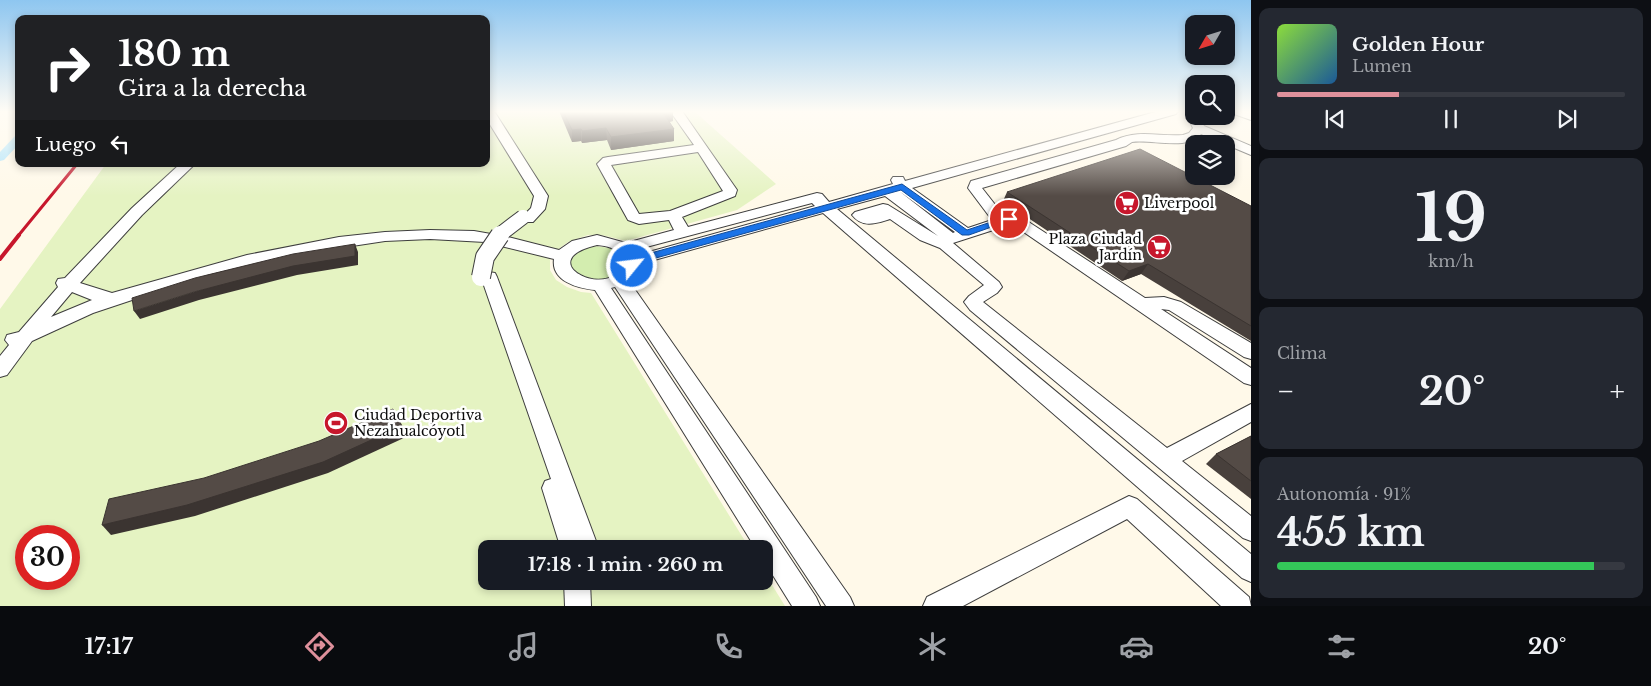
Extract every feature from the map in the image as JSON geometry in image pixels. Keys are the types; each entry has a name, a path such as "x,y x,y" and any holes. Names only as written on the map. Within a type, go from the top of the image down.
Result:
{"street":[{"path":"499,139 535,197 532,208 526,218"},
{"path":"505,139 540,196 541,203 538,210 505,236 496,247 485,277 570,540"},
{"path":"696,139 702,148 730,190 730,193 673,215 639,219 633,217 604,164 608,161 702,148"},
{"path":"893,183 1034,139"},
{"path":"629,255 893,183 1068,139"},
{"path":"1001,222 975,186 976,184 1121,143 1126,139"},
{"path":"1225,139 1251,151"},
{"path":"1121,143 1135,150"},
{"path":"0,359 127,215 179,167"},
{"path":"67,284 133,214 185,167"},
{"path":"893,183 954,239 991,282 993,287 991,290 976,298 973,302 976,306 1251,530"},
{"path":"629,255 684,233 820,203"},
{"path":"820,203 1251,570"},
{"path":"893,213 926,237 954,239 1001,222 1012,219 1020,221 1251,378"},
{"path":"673,215 684,233"},
{"path":"0,370 19,339 68,317 113,299 177,279 252,259 334,243 426,233 477,236 563,256"},
{"path":"597,240 612,242 629,255 630,272 609,283 585,284 567,276 562,270 561,262 563,256 576,245 597,240"},
{"path":"485,277 584,540"},
{"path":"609,283 807,606"},
{"path":"609,283 841,606"},
{"path":"67,284 113,299"},
{"path":"1142,304 1164,303 1175,306 1251,352"},
{"path":"1166,460 1251,412"},
{"path":"936,606 1158,490"},
{"path":"1129,506 1240,606"},
{"path":"577,590 578,606"},
{"path":"589,590 589,606"}],"green space":[{"name":"Ciudad Deportiva Nezahualcóyotl","path":"490,139 726,139 776,184 737,210 626,241 602,235 588,235 568,242 553,253 550,260 550,270 556,280 567,287 591,293 744,540 478,540 478,590 773,590 773,587 785,606 0,606 0,309 104,167 490,167"},
{"path":"594,246 611,248 622,256 622,268 611,277 598,280 585,277 572,270 570,260 578,250"}],"building":[{"name":"Plaza Ciudad Jardín","path":"1140,149 1185,172 1185,185 1210,185 1251,206 1251,326 1148,264 1129,271 1007,192"},
{"path":"355,244 355,256 293,266 194,292 134,311 132,298 195,278 293,254"},
{"path":"393,409 402,426 323,462 187,505 102,525 109,499 204,478 319,441"},
{"path":"1251,436 1251,481 1216,454"}],"waterway":[{"path":"0,158 15,142"}],"railway":[{"path":"18,236 75,167"},
{"path":"0,259 19,235"}],"place":[{"name":"Liverpool","path":"1127,203"},
{"name":"Plaza Ciudad Jardín","path":"1159,247"},
{"name":"Ciudad Deportiva Nezahualcóyotl","path":"336,423"}],"route":[{"path":"632,266 633,261 902,187 966,233 1009,219"}]}
